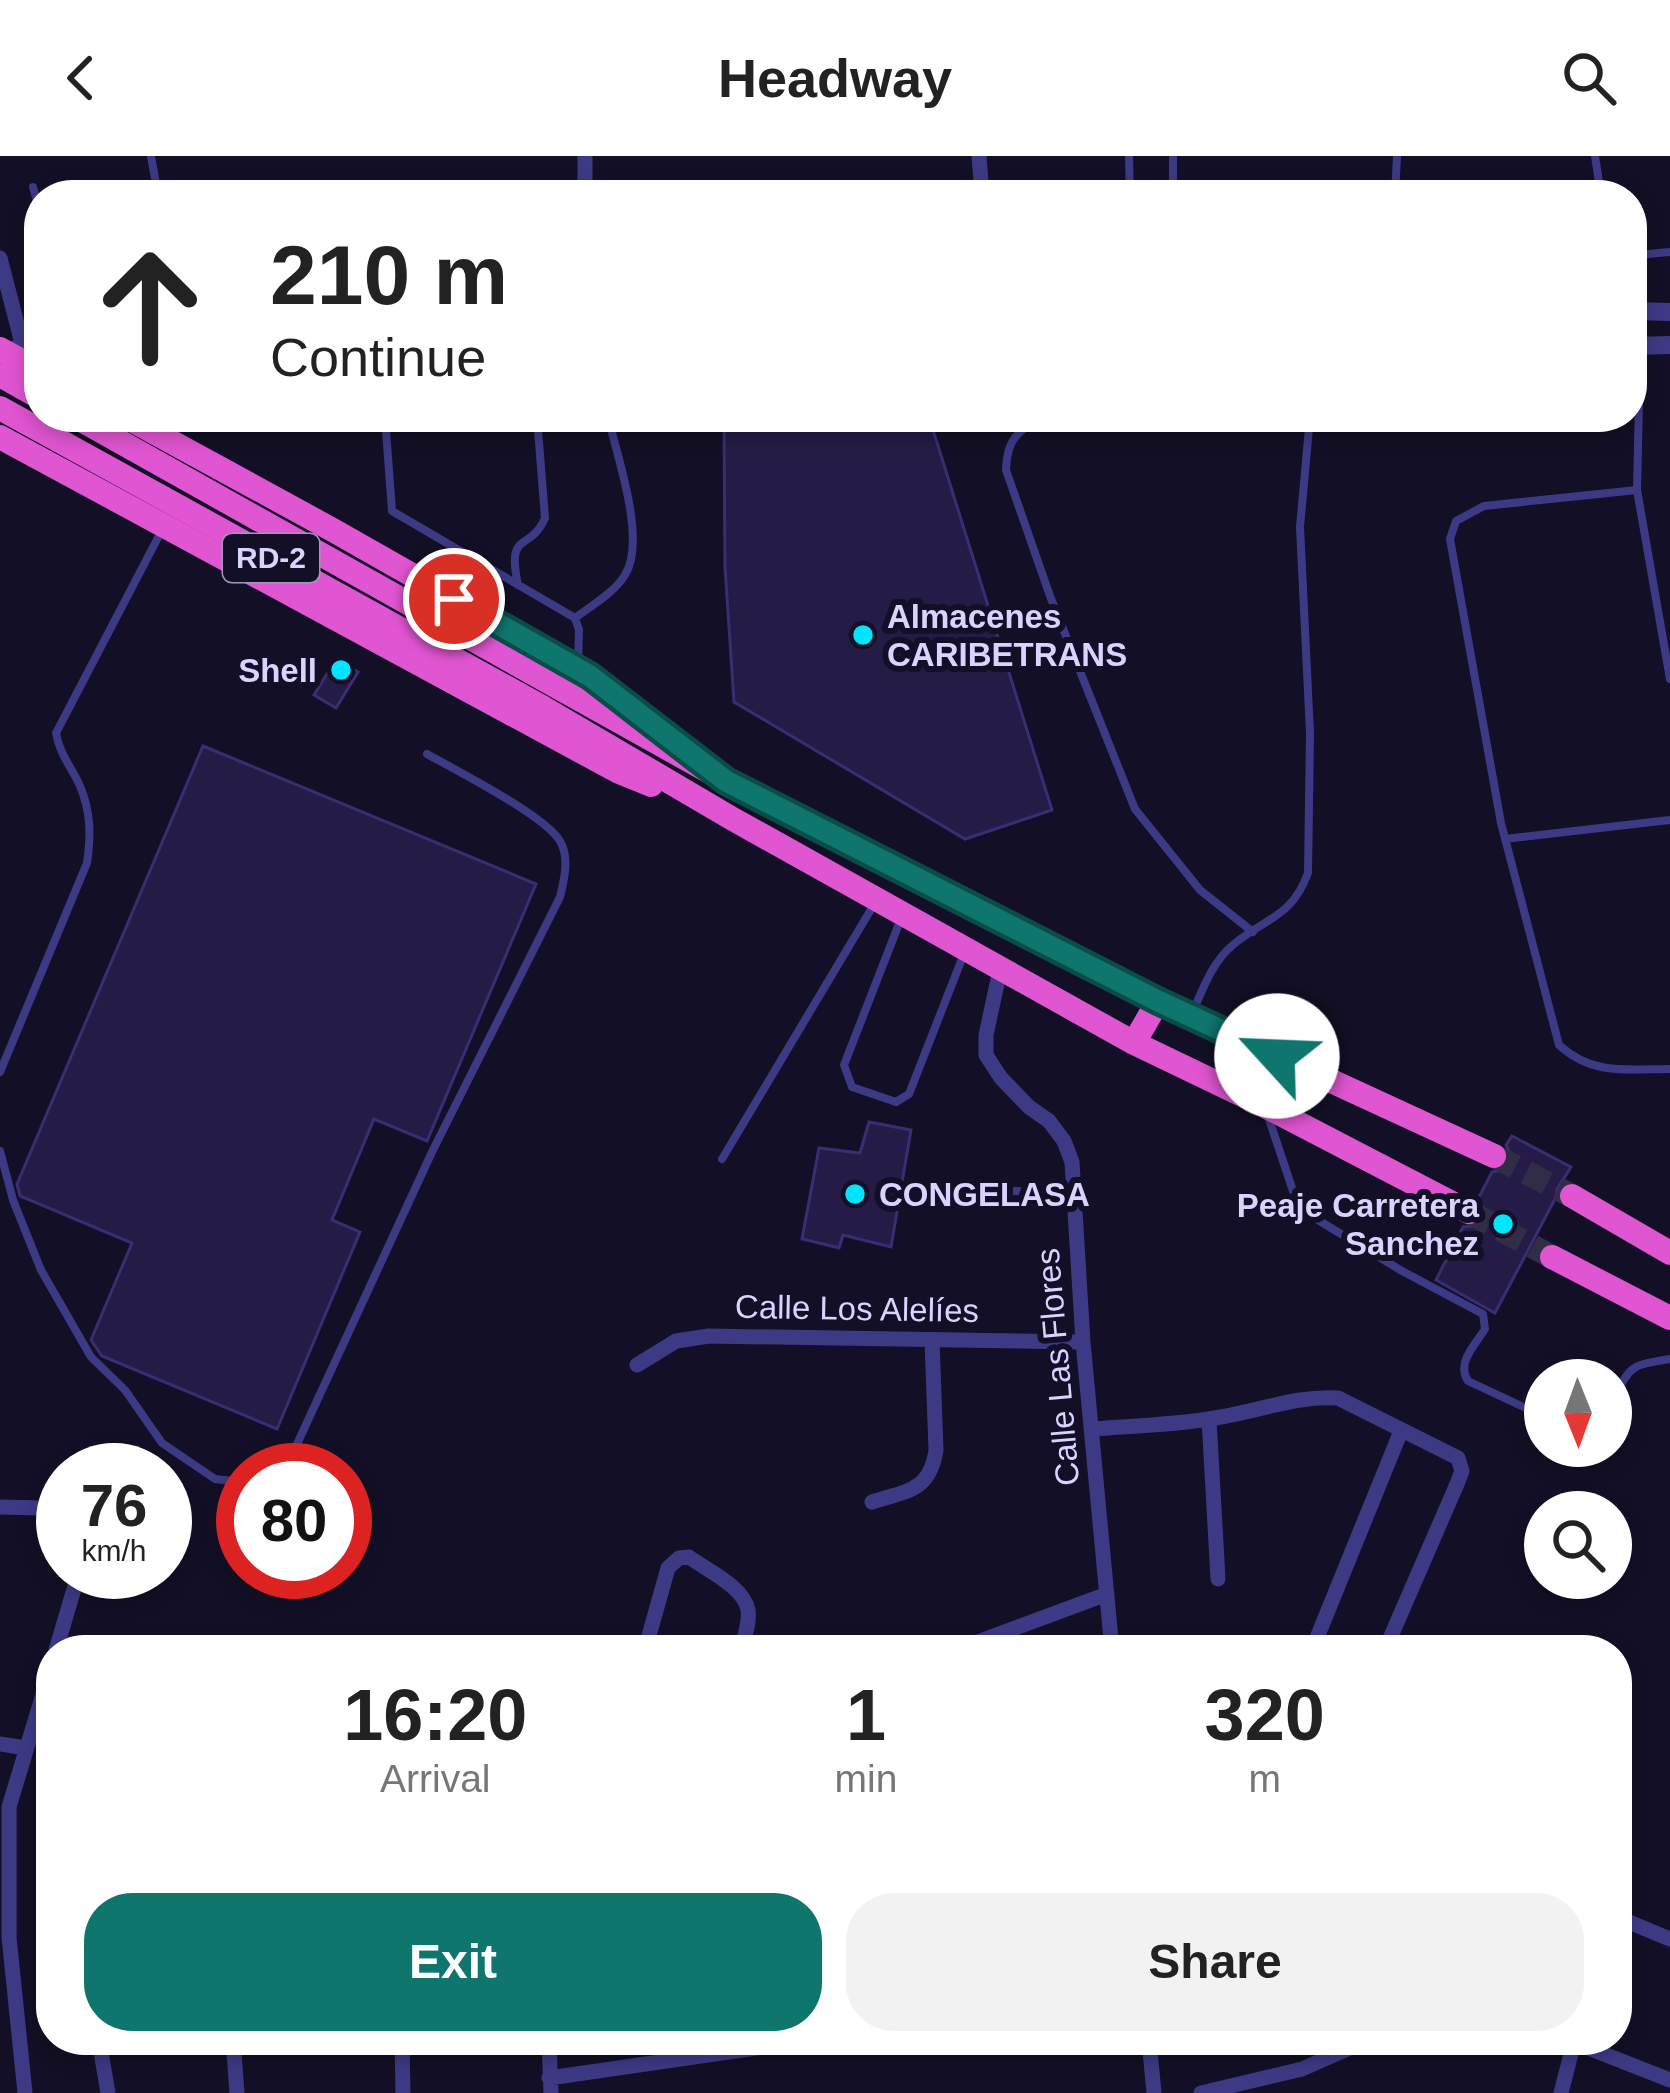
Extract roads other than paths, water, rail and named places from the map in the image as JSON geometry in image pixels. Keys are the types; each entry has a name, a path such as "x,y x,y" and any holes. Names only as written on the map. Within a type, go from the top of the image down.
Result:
{"highway":[{"name":"RD-2","path":"44,432 542,707 1000,970 1468,1212"},
{"name":"RD-2","path":"104,432 570,680 726,781 1158,1001 1494,1156"},
{"path":"161,432 570,680"},
{"path":"0,437 619,772 731,818"},
{"path":"1134,1042 1158,1001"},
{"path":"1572,1196 1670,1253"},
{"path":"1552,1257 1670,1318"}],"street":[{"path":"0,258 14,353"},
{"name":"Calle Las Flores","path":"1000,970 986,1054 1001,1078 1049,1121 1072,1162 1083,1342 1111,1635"},
{"name":"Calle Los Alelíes","path":"637,1365 676,1341 710,1336 1083,1342"},
{"path":"872,1502 924,1484 933,1468 932,1340"},
{"path":"1091,1429 1209,1419 1318,1396 1338,1398 1458,1458 1462,1471 1391,1635"},
{"path":"1209,1419 1218,1579"},
{"path":"1318,1635 1401,1431"},
{"path":"0,1507 36,1508"},
{"path":"650,1635 668,1568 679,1558 689,1558 740,1594 749,1616 745,1635"},
{"path":"996,1635 1107,1594"},
{"path":"61,1635 71,1599"},
{"path":"25,2093 5,1937 9,1807 36,1716"},
{"path":"0,1744 26,1748"},
{"path":"1632,1923 1670,1939"},
{"path":"102,2055 108,2093"},
{"path":"234,2055 237,2093"},
{"path":"402,2055 403,2093"},
{"path":"549,2055 550,2086 727,2055"},
{"path":"1150,2055 1154,2093"},
{"path":"1201,2093 1302,2069 1334,2055"},
{"path":"1561,2093 1568,2055"},
{"path":"1607,2055 1670,2080"}],"lane":[{"path":"386,432 392,511 575,619 579,631 570,680"},
{"path":"518,585 515,552 542,527 544,518 538,432"},
{"path":"575,619 616,587 634,555 628,496 612,432"},
{"path":"1019,432 1007,448 1006,470 1050,596 1136,809 1200,890 1253,932"},
{"path":"1191,1016 1217,961 1290,907 1308,872 1310,734 1300,526 1309,432"},
{"path":"1636,432 1637,490 1670,679"},
{"path":"0,1072 88,863 92,830 87,809 56,733 201,458"},
{"path":"1637,490 1484,506 1456,521 1450,539 1505,839 1559,1045 1576,1061 1604,1069 1670,1069"},
{"path":"297,1443 432,1152 560,897 564,880 560,842 538,819 427,754"},
{"path":"1505,839 1670,820"},
{"path":"722,1159 876,900"},
{"path":"903,915 844,1065 852,1087 896,1102 909,1094 965,950"},
{"path":"1265,1106 1296,1200 1309,1214 1402,1271 1483,1314 1485,1329 1462,1373 1468,1381 1524,1408"},
{"path":"0,1150 40,1270 91,1357 125,1390 162,1443 216,1479"},
{"path":"933,1191 1074,1191"},
{"path":"1632,1368 1670,1359"}],"tunnel":[{"path":"1494,1156 1572,1196"},
{"path":"1469,1212 1552,1257"}],"place":[{"name":"Almacenes CARIBETRANS","path":"863,635"},
{"name":"Shell","path":"341,670"},
{"name":"CONGELASA","path":"855,1194"},
{"name":"Peaje Carretera Sanchez","path":"1503,1224"}]}
